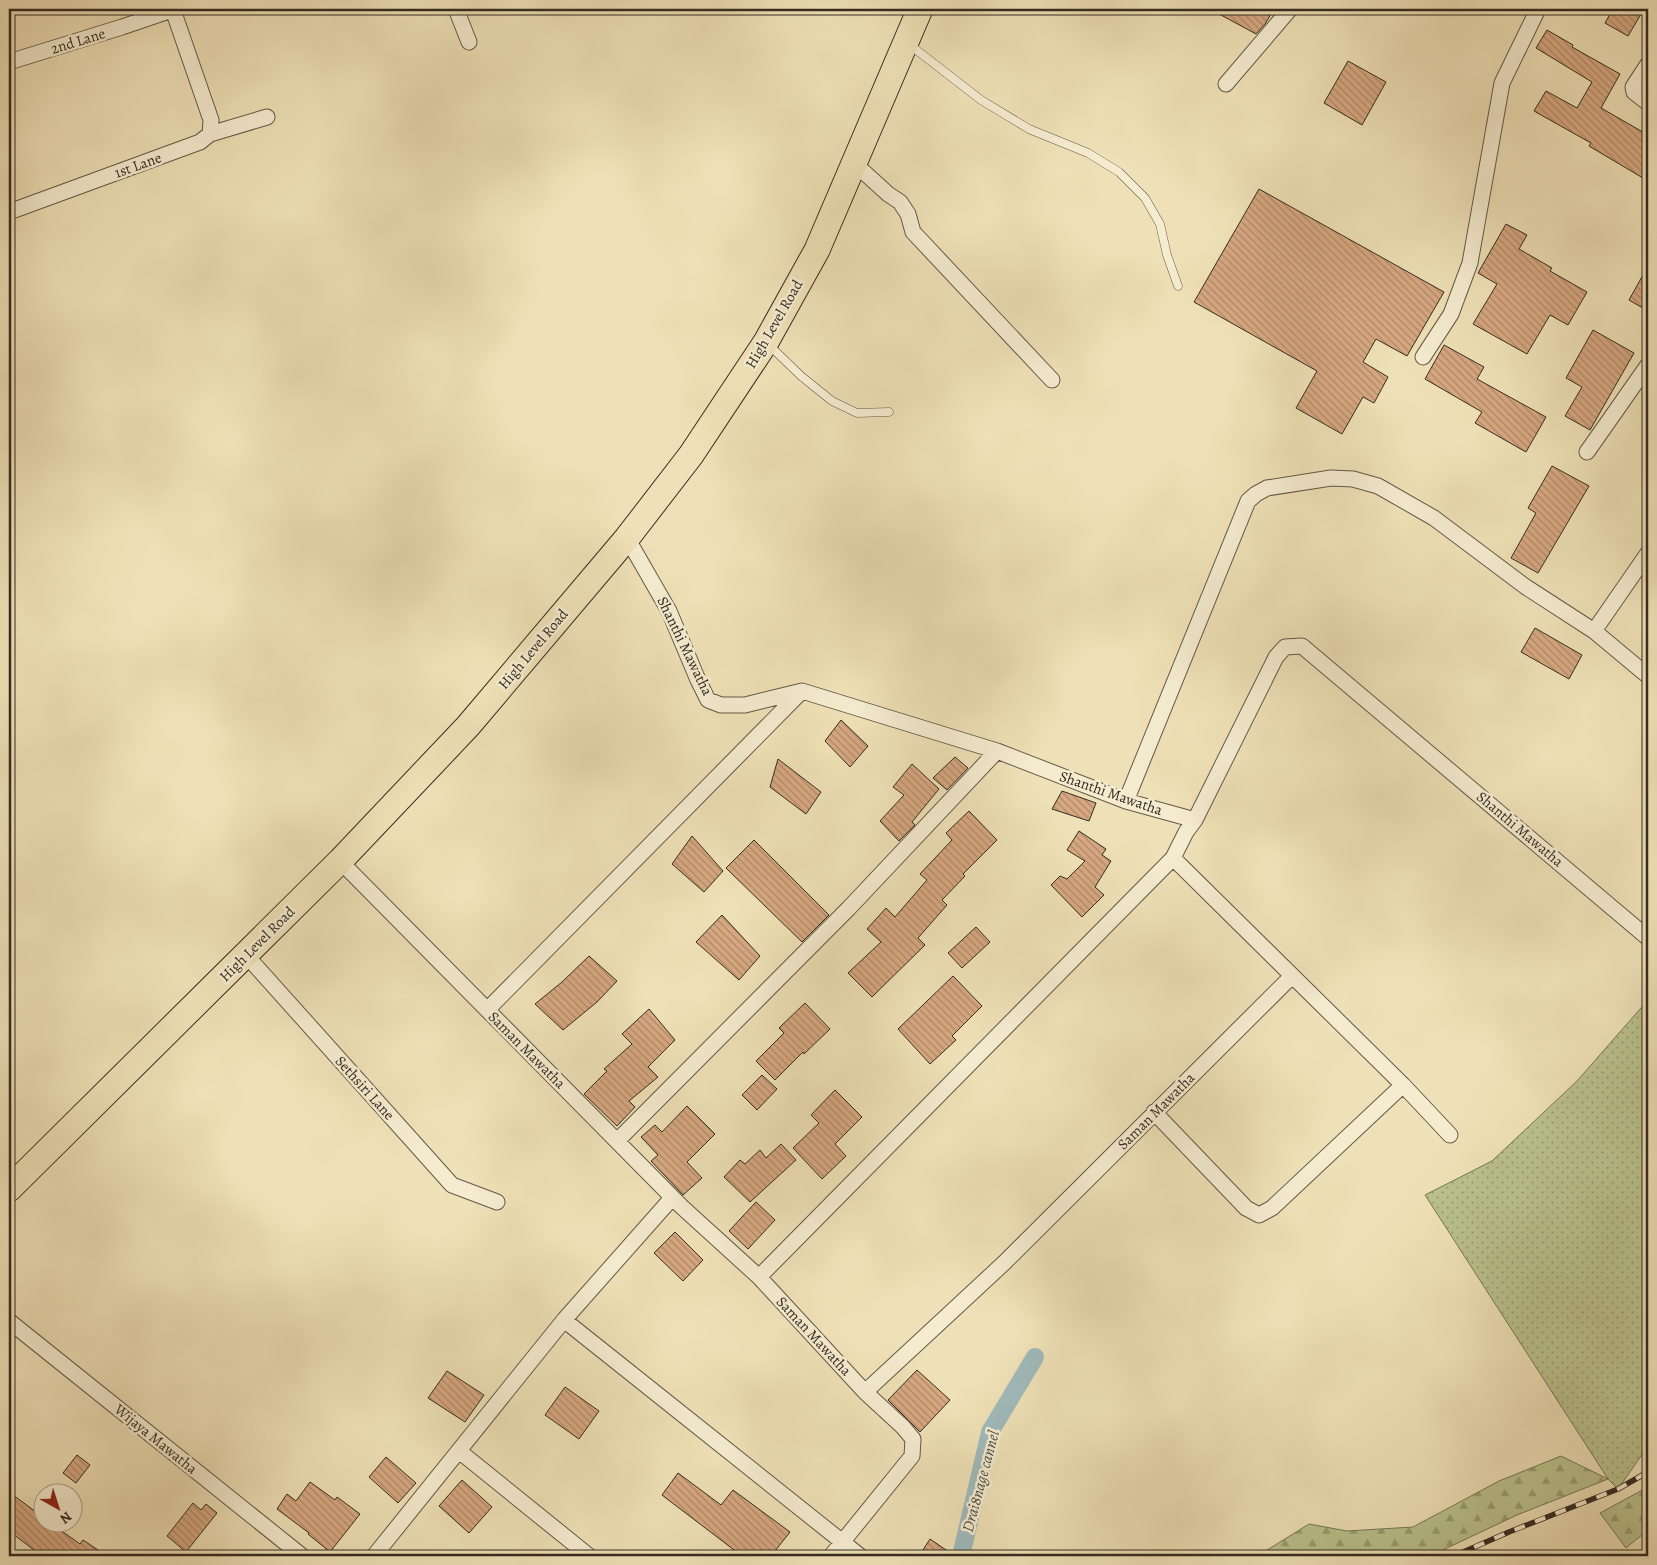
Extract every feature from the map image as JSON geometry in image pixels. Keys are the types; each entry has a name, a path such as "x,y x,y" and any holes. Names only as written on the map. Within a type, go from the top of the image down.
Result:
{"highway":[{"name":"High Level Road","path":"9,1183 246,956 340,861 468,726 627,538 691,455 766,342 817,250 920,9"}],"street":[{"path":"174,9 211,120 210,134"},
{"name":"2nd Lane","path":"9,62 174,9"},
{"path":"456,9 469,42"},
{"path":"1226,84 1290,9"},
{"path":"1422,357 1451,314 1470,263 1502,83 1538,9"},
{"path":"1648,64 1633,87 1634,92 1648,103"},
{"name":"1st Lane","path":"9,212 200,142 210,134 267,116"},
{"path":"854,163 888,194 900,202 908,214 913,232 1052,380"},
{"path":"1587,452 1648,365"},
{"path":"1126,801 1248,501 1267,488 1331,478 1353,479 1378,486 1434,518 1526,587 1594,631 1648,676"},
{"name":"Shanthi Mawatha","path":"627,538 669,611 708,700 721,705 745,705 802,691 997,751 1126,801 1195,820 1276,657 1285,647 1302,646 1648,938"},
{"path":"1594,631 1648,553"},
{"path":"487,1010 802,691"},
{"path":"617,1141 849,908 997,751"},
{"path":"759,1277 1173,858 1186,832 1195,820"},
{"path":"1173,858 1450,1135"},
{"name":"Saman Mawatha","path":"340,861 672,1198 759,1277 865,1392 1004,1263 1292,976"},
{"name":"Sethsiri Lane","path":"246,956 452,1185 497,1202"},
{"path":"1154,1112 1246,1208 1259,1214 1272,1208 1403,1086"},
{"path":"374,1556 564,1320 672,1198"},
{"path":"564,1320 860,1556"},
{"name":"Wijaya Mawatha","path":"9,1321 302,1556"},
{"path":"831,1556 912,1456 913,1439 865,1392"},
{"path":"459,1451 589,1556"}],"lane":[{"path":"906,42 980,100 1029,129 1088,153 1119,172 1145,198 1160,224 1167,255 1178,286"},
{"path":"766,342 801,376 832,401 857,413 889,412"}],"green space":[{"path":"1648,1000 1648,1446 1618,1489 1608,1479 1425,1195 1492,1161 1577,1081"},
{"path":"1561,1456 1608,1479 1517,1515 1430,1556 1262,1556 1264,1552 1309,1524 1347,1531 1413,1527 1499,1481"},
{"path":"1648,1487 1648,1530 1626,1548 1600,1513"}],"building":[{"path":"1210,9 1274,9 1256,34"},
{"path":"1613,9 1644,9 1628,36 1605,23"},
{"path":"1547,30 1573,45 1572,47 1620,74 1601,108 1648,135 1648,181 1589,146 1591,143 1534,111 1546,91 1577,108 1592,82 1536,48"},
{"path":"1348,61 1386,82 1362,125 1324,103"},
{"path":"1259,189 1444,292 1407,356 1376,339 1363,362 1388,377 1374,403 1363,397 1342,434 1296,408 1317,371 1194,302"},
{"path":"1506,224 1527,235 1519,249 1552,268 1550,271 1587,292 1568,325 1550,315 1527,354 1473,324 1497,284 1478,273"},
{"path":"1648,266 1648,311 1629,300"},
{"path":"1593,330 1634,353 1590,430 1565,416 1582,387 1566,378"},
{"path":"1444,345 1484,367 1477,379 1546,417 1526,452 1475,423 1482,412 1425,379"},
{"path":"1552,466 1589,486 1538,573 1511,558 1536,513 1528,508"},
{"path":"1535,628 1582,655 1569,679 1521,652"},
{"path":"841,720 868,746 850,767 825,741"},
{"path":"955,757 968,768 947,790 933,778"},
{"path":"778,759 821,792 806,814 770,787"},
{"path":"912,764 939,789 912,822 915,825 899,841 880,821 904,795 893,787"},
{"path":"1062,791 1096,803 1089,821 1052,809"},
{"path":"969,811 997,840 963,874 965,876 942,900 947,905 918,938 925,945 872,997 848,973 881,942 867,929 886,908 895,917 927,880 920,874 952,840 946,833"},
{"path":"1079,831 1106,849 1102,855 1111,861 1095,887 1104,895 1082,917 1051,885 1060,876 1067,879 1085,861 1067,850"},
{"path":"692,836 723,871 704,892 672,864"},
{"path":"754,840 829,915 802,942 726,868"},
{"path":"722,915 760,956 739,980 696,942"},
{"path":"976,927 990,942 962,968 948,953"},
{"path":"589,956 617,981 597,1002 563,1030 535,1004"},
{"path":"953,976 982,1006 952,1036 956,1040 930,1064 898,1029"},
{"path":"805,1003 830,1029 775,1080 756,1061 784,1033 779,1028"},
{"path":"649,1009 675,1040 648,1067 658,1077 629,1101 635,1107 617,1126 584,1094 607,1071 604,1069 632,1044 622,1034"},
{"path":"762,1075 777,1089 757,1110 742,1095"},
{"path":"835,1090 862,1117 835,1144 846,1156 822,1179 793,1148 819,1123 811,1115"},
{"path":"687,1106 715,1134 687,1162 702,1178 683,1195 651,1161 658,1155 641,1137 655,1125 662,1132"},
{"path":"781,1144 796,1160 750,1202 724,1177 740,1160 745,1164 760,1150 766,1158"},
{"path":"756,1202 775,1220 748,1249 729,1231"},
{"path":"675,1232 703,1260 683,1281 654,1253"},
{"path":"917,1370 950,1400 920,1432 888,1400"},
{"path":"447,1371 484,1395 465,1422 428,1398"},
{"path":"565,1387 599,1411 579,1439 545,1415"},
{"path":"77,1455 90,1465 77,1482 63,1473"},
{"path":"386,1457 416,1483 398,1503 369,1477"},
{"path":"678,1473 721,1505 733,1490 790,1532 771,1556 742,1556 662,1495"},
{"path":"462,1480 492,1507 469,1533 439,1506"},
{"path":"310,1482 335,1500 337,1497 360,1514 330,1552 309,1533 277,1509 287,1494 296,1501"},
{"path":"9,1492 32,1509 32,1532 63,1532 80,1544 83,1540 107,1556 29,1556 34,1550 9,1531"},
{"path":"193,1503 201,1510 206,1504 217,1513 186,1552 167,1536"},
{"path":"930,1539 955,1556 919,1556"}],"waterway":[{"name":"Drai8nage cannel","path":"961,1556 990,1432 1035,1357"}],"railway":[{"path":"1454,1556 1618,1489 1648,1472"}]}
